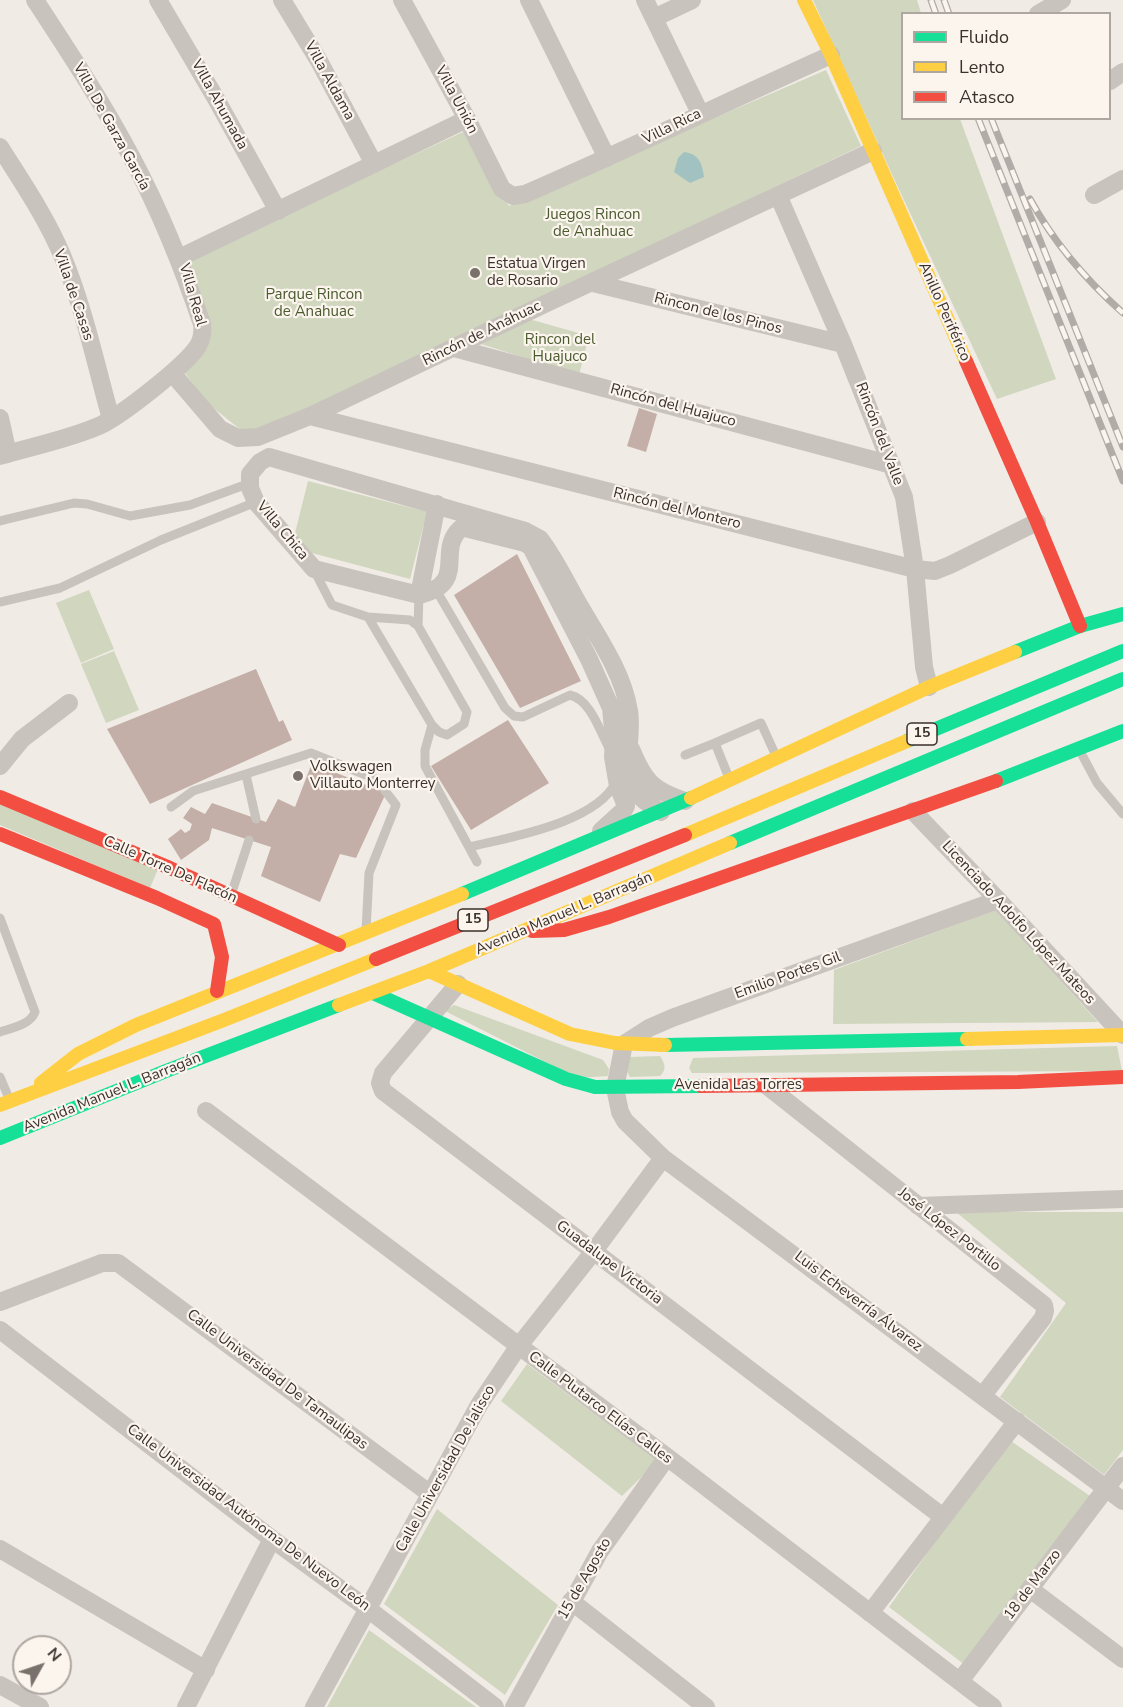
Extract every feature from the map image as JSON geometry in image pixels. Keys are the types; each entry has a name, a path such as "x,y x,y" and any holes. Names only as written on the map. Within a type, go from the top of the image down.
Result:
{"main road":[{"name":"Anillo Periférico","path":"804,0 831,56 1037,522 1080,626"},
{"path":"30,1092 78,1054 136,1025 217,991 339,945 662,812 929,687 1080,626 1123,614"},
{"path":"1094,622 1114,631"},
{"name":"Avenida Manuel L. Barragán","path":"5,1103 224,1020 722,820 1123,651"},
{"name":"Avenida Manuel L. Barragán","path":"0,1138 166,1071 429,971 1123,679"},
{"path":"522,932 564,930 584,925 913,811 1123,731"},
{"name":"Calle Torre De Flacón","path":"0,797 170,868 228,906 339,945"},
{"name":"Calle Torre De Flacón","path":"0,834 158,887 214,924 222,957 217,991"},
{"path":"158,887 170,868"},
{"path":"214,924 228,906"},
{"path":"429,971 588,1040 624,1044 659,1044 688,1057 1123,1035"},
{"name":"Avenida Las Torres","path":"373,993 566,1079 595,1087 615,1088 666,1080 691,1085 766,1085 1018,1082 1123,1077"},
{"path":"659,1044 668,1058"},
{"path":"688,1057 686,1077 691,1085"}],"street":[{"name":"Villa De Garza García","path":"35,0 80,70 133,160 179,258"},
{"name":"Villa Ahumada","path":"158,0 216,96 278,211"},
{"name":"Villa Aldama","path":"282,0 319,61 374,164"},
{"name":"Villa Unión","path":"402,0 467,118 502,189 513,196"},
{"path":"529,0 607,158"},
{"path":"645,0 700,114"},
{"path":"654,18 692,0"},
{"path":"1041,12 1062,0"},
{"name":"Villa Rica","path":"513,196 525,194 607,158 831,56"},
{"name":"Villa Real","path":"4,455 87,430 111,419 172,374 197,348 203,332 202,324 179,258 467,118"},
{"name":"Villa de Casas","path":"0,147 32,198 62,255 79,305 111,419"},
{"name":"Rincón de Anáhuac","path":"172,374 220,429 238,438 258,437 310,416 873,151"},
{"path":"1094,195 1123,179"},
{"name":"Rincón del Valle","path":"778,195 843,344 904,497 915,570 924,667 929,687"},
{"name":"Rincon de los Pinos","path":"592,283 843,344"},
{"name":"Rincón del Huajuco","path":"454,348 892,465"},
{"name":"Rincón del Montero","path":"310,416 915,570 935,571 1037,522"},
{"path":"0,417 4,455"},
{"name":"Villa Chica","path":"425,593 314,569 256,502 249,483 253,468 269,457 525,531 534,542"},
{"path":"425,593 437,504"},
{"path":"425,593 445,582 453,540 460,529 465,528 546,546 614,667 627,698 630,711 628,777 631,785 644,800 662,812"},
{"path":"534,542 611,708 613,757 617,780 626,806 624,811 587,843"},
{"path":"604,690 619,679"},
{"path":"0,766 22,739 69,703"},
{"path":"630,747 644,777 652,786 664,794 685,801"},
{"name":"Licenciado Adolfo López Mateos","path":"913,811 1123,1035"},
{"name":"Emilio Portes Gil","path":"624,1044 649,1028 672,1018 998,900"},
{"name":"Guadalupe Victoria","path":"458,984 383,1073 380,1083 383,1091 943,1517"},
{"path":"615,1088 624,1044"},
{"name":"José López Portillo","path":"766,1085 1040,1301 1045,1308 1043,1318 983,1395"},
{"name":"Luis Echeverría Álvarez","path":"615,1088 625,1121 663,1158 983,1395 1123,1502"},
{"name":"Calle Plutarco Elías Calles","path":"206,1111 667,1457 993,1707"},
{"name":"Calle Universidad De Jalisco","path":"314,1707 479,1405 518,1347 594,1251 663,1158"},
{"path":"918,1206 1123,1199"},
{"name":"Calle Universidad De Tamaulipas","path":"0,1302 102,1263 118,1263 429,1493"},
{"name":"Calle Universidad Autónoma De Nuevo León","path":"0,1330 495,1707"},
{"path":"870,1612 1017,1421"},
{"name":"15 de Agosto","path":"514,1707 600,1551 667,1457"},
{"path":"1105,1488 1123,1466"},
{"name":"18 de Marzo","path":"960,1681 1105,1488"},
{"path":"186,1707 272,1539"},
{"path":"0,1549 206,1670"},
{"path":"1030,1589 1123,1659"},
{"path":"571,1601 706,1707"},
{"path":"0,1685 40,1707"}],"lane":[{"path":"0,521 74,503 87,504 130,516 190,505 249,483"},
{"path":"0,602 60,588 144,547 256,502"},
{"path":"314,569 332,605 368,617 406,619 418,626 467,712 464,724 447,735 439,732 432,725 368,617"},
{"path":"418,626 425,593 439,595 505,708 514,716 523,717 570,694 578,696 585,703 613,757"},
{"path":"685,755 761,723 778,758"},
{"path":"432,725 425,750 426,766 477,862"},
{"path":"715,743 730,781"},
{"path":"1079,749 1097,783 1123,814"},
{"path":"171,807 193,791 311,753 376,779 396,805 369,873 366,934"},
{"path":"246,775 256,819"},
{"path":"470,847 537,830 577,816 596,805 614,788 617,780"},
{"path":"228,906 249,840"},
{"path":"0,918 35,1012 27,1022 0,1032"},
{"path":"0,1077 5,1103"}],"green space":[{"path":"813,0 917,0 921,12 901,12 901,120 960,120 1056,379 997,399"},
{"name":"Parque Rincon de Anahuac","path":"826,70 861,146 267,428 241,430 206,402 185,373 211,329 187,260 465,131 509,206"},
{"name":"Rincon del Huajuco","path":"529,319 589,336 579,375 481,344"},
{"path":"308,481 427,512 410,579 308,552 294,537"},
{"path":"89,590 114,649 81,663 56,603"},
{"path":"114,651 139,710 106,723 81,664"},
{"path":"0,802 158,869 150,888 0,825"},
{"path":"996,910 1098,1022 833,1024 834,970"},
{"path":"454,1005 603,1060 609,1069 608,1076 577,1078 445,1011"},
{"path":"1117,1046 1122,1071 692,1073 689,1068 693,1058"},
{"path":"660,1056 664,1071 660,1076 630,1077 626,1070 630,1057"},
{"path":"956,1212 1123,1212 1123,1450 1104,1475 1000,1397 1066,1303"},
{"path":"527,1364 658,1461 622,1496 501,1401"},
{"path":"1008,1439 1090,1496 965,1665 889,1607"},
{"path":"437,1509 558,1605 505,1695 384,1604"},
{"path":"369,1630 476,1707 327,1707"}],"water":[{"path":"684,152 699,160 704,177 690,183 674,172 678,158"}],"building":[{"path":"639,408 657,414 646,452 627,446"},
{"path":"517,554 581,681 520,708 454,595"},
{"path":"256,669 279,722 283,720 292,740 150,804 107,729"},
{"path":"508,720 549,783 471,830 431,766"},
{"path":"312,763 386,793 356,858 340,854 320,902 261,876 271,847 212,828 209,840 181,860 168,839 181,829 185,833 190,830 192,824 183,818 191,807 205,814 212,803 266,822 278,799 295,807"}],"railway":[{"path":"931,0 935,12"},
{"path":"944,0 948,12"},
{"path":"979,120 1123,481"},
{"path":"992,120 1123,447"},
{"path":"1030,199 1049,230 1072,260 1123,313"}],"traffic: fast":[{"path":"1015,652 1080,626 1123,614"},
{"path":"907,741 1123,651"},
{"path":"730,843 1123,679"},
{"path":"996,781 1123,731"},
{"path":"462,894 691,798"},
{"path":"373,993 566,1079 595,1087 701,1086"},
{"path":"0,1138 339,1005"},
{"path":"665,1045 967,1039"}],"traffic: slow":[{"path":"804,0 831,55 966,361"},
{"path":"691,798 929,687 1015,652"},
{"path":"685,835 907,741"},
{"path":"339,1005 429,971 730,843"},
{"path":"41,1083 78,1054 136,1025 462,894"},
{"path":"0,1105 224,1020 376,959"},
{"path":"429,971 570,1034 615,1043 665,1045"},
{"path":"967,1039 1123,1035"}],"traffic: jam":[{"path":"966,361 1080,626"},
{"path":"532,931 564,930 609,917 996,781"},
{"path":"0,797 170,868 339,945"},
{"path":"0,834 157,898 214,924 222,957 217,991"},
{"path":"376,959 685,835"},
{"path":"701,1086 1018,1082 1123,1077"}],"place":[{"name":"Estatua Virgen de Rosario","path":"475,273"},
{"name":"Volkswagen Villauto Monterrey","path":"298,776"}],"park label":[{"name":"Juegos Rincon de Anahuac","path":"593,224"}]}
